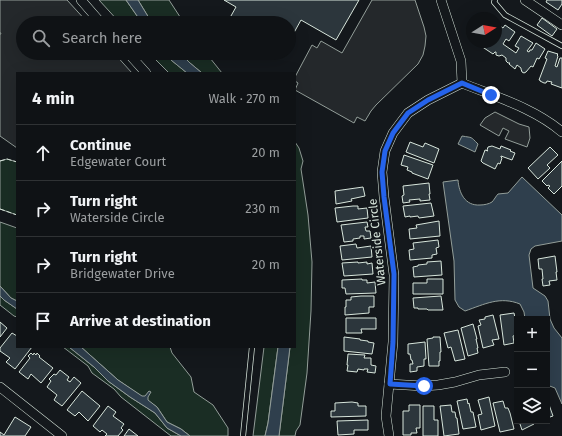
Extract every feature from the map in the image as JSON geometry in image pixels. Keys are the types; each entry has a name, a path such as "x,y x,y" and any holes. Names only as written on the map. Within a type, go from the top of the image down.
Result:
{"street":[{"path":"81,0 95,16"},
{"path":"441,0 460,61 462,83 520,106 552,124 562,132"},
{"path":"525,0 562,25"},
{"path":"134,60 145,72"},
{"name":"Waterside Circle","path":"389,436 386,416 393,342 394,274 382,172 385,151 393,133 408,113 428,100 462,83"},
{"path":"390,384 424,386 438,385 479,375 505,372"},
{"path":"0,387 58,435"}],"lane":[{"path":"495,0 494,2 505,15 562,46"},
{"path":"243,436 252,348"}],"green space":[{"path":"99,0 126,0 137,16 114,16"},
{"path":"138,0 169,0 179,16 148,16"},
{"path":"156,60 171,60 186,72 168,72"},
{"path":"187,60 212,60 221,72 201,72"},
{"path":"296,144 303,161 301,169 308,215 312,262 311,311 307,373 300,425 295,436 279,436 290,348 296,348"},
{"path":"7,159 16,162 16,215 0,209 0,161"},
{"path":"0,222 16,228 16,300 11,298 0,286"},
{"path":"0,296 16,308 16,317 14,316 0,305"},
{"path":"64,348 70,348 94,367 108,381 155,413 167,428 181,436 171,436 121,397 114,389 92,373 88,366"},
{"path":"82,348 170,348 172,353 191,377 194,392 213,405 228,428 228,436 190,436 181,429 167,422 157,407 118,380"},
{"path":"264,348 278,348 265,436 253,436"}],"shaded area":[{"path":"0,0 67,0 82,16 16,16 16,60 120,60 131,72 16,72 16,147 0,136"},
{"path":"372,0 415,0 426,36 423,55 418,64 376,105 365,121 357,117 354,123 296,91 298,83 296,82 296,75 312,45 317,48 321,41 342,53"},
{"path":"495,112 519,124 529,127 530,138 527,147 505,139 509,131 503,128 499,136 480,125 485,118"}],"water":[{"path":"126,0 138,0 148,16 137,16"},
{"path":"171,60 187,60 201,72 186,72"},
{"path":"462,136 471,138 478,144 475,152 458,144"},
{"path":"522,177 562,215 562,241 535,246 531,249 529,255 533,288 545,296 548,301 550,316 525,316 520,304 506,301 492,302 465,311 459,307 455,300 454,261 443,182 458,180 461,194 467,201 475,205 488,204 492,202 498,194 508,193"},
{"path":"0,286 11,298 16,300 16,308 4,300 0,296"},
{"path":"550,319 554,328 562,338 562,404 555,388 550,386"},
{"path":"70,348 82,348 118,380 142,396 145,396 149,391 151,392 148,400 157,407 167,422 181,429 190,436 181,436 167,428 155,413 108,381 94,367"},
{"path":"278,348 290,348 279,436 265,436"}],"building":[{"path":"224,0 359,0 336,40 301,20 296,29 296,16 231,16 236,7"},
{"path":"547,0 562,0 562,4 558,10 546,2"},
{"path":"542,18 557,29 552,36 537,25"},
{"path":"505,25 515,32 509,41 506,39 503,44 516,53 519,48 515,46 521,36 533,43 527,51 529,52 532,50 536,43 545,49 539,59 537,58 533,67 531,66 524,73 517,65 515,69 502,55 496,55 496,52 493,54 484,48 502,48 502,27"},
{"path":"548,51 558,54 555,66 557,67 560,58 562,58 562,88 551,84 552,82 547,81 544,83 539,80 547,59 545,58"},
{"path":"410,142 423,147 425,143 439,149 434,163 406,152"},
{"path":"492,146 500,149 501,146 511,150 510,151 515,153 512,160 501,156 502,158 500,164 498,163 495,169 483,163 481,161 485,150 488,151 488,147"},
{"path":"550,147 558,155 547,165 550,168 538,179 528,168"},
{"path":"404,155 433,165 428,179 412,173 407,170 408,167 401,165"},
{"path":"562,161 562,186 554,194 548,188 550,186 547,186 542,181"},
{"path":"429,183 430,200 409,200 410,202 403,203 403,186"},
{"path":"363,187 365,196 351,199 352,201 336,204 335,191"},
{"path":"431,203 434,216 419,218 418,216 405,217 403,206"},
{"path":"358,206 358,209 367,208 368,218 337,222 335,208"},
{"path":"439,221 440,236 410,239 409,229 417,228 416,225"},
{"path":"367,222 368,227 365,227 366,231 370,231 371,238 364,239 364,236 360,236 360,238 353,239 353,241 344,242 341,225"},
{"path":"438,240 439,247 436,248 437,254 432,255 432,258 410,260 409,250 414,249 413,243"},
{"path":"356,244 357,248 371,246 372,257 342,260 340,246"},
{"path":"555,256 557,280 549,281 550,285 543,286 542,269 539,269 538,259"},
{"path":"441,261 442,275 414,277 413,267 427,264 427,262"},
{"path":"367,262 367,264 372,263 373,274 344,276 342,263"},
{"path":"427,279 443,279 443,294 413,294 413,283 427,283"},
{"path":"342,280 367,280 367,283 375,282 376,293 346,294 345,288 342,288"},
{"path":"374,296 374,307 369,307 369,313 345,315 346,300 351,300 351,297"},
{"path":"441,296 443,310 414,308 413,298"},
{"path":"514,313 514,343 504,345 500,315"},
{"path":"493,315 499,339 492,340 494,345 483,348 478,326 481,325 479,320"},
{"path":"346,318 376,318 376,329 361,329 362,333 346,333"},
{"path":"0,322 7,328 0,337"},
{"path":"473,324 477,339 478,353 468,356 461,328"},
{"path":"458,330 465,359 455,361 451,347 448,348 444,333"},
{"path":"12,333 16,335 16,348 31,348 15,369 6,362 10,358 0,351 0,348"},
{"path":"344,337 374,343 372,354 344,351"},
{"path":"440,337 441,352 439,366 429,366 427,339"},
{"path":"425,342 426,359 424,359 424,366 417,367 417,371 410,372 410,364 413,364 410,354 408,354 408,344"},
{"path":"31,353 36,355 37,353 40,356 39,357 53,368 41,383 31,374 28,379 19,372 30,358 28,356"},
{"path":"348,354 365,355 364,358 371,358 371,365 376,366 375,373 367,372 368,369 358,369 357,372 347,371"},
{"path":"60,370 69,377 67,380 70,382 74,377 81,383 62,406 54,400 57,395 47,387 51,381 49,379 54,374 56,375"},
{"path":"82,391 100,406 88,421 79,412 75,416 67,410"},
{"path":"489,397 495,426 481,430 478,415 482,414 478,400"},
{"path":"467,399 471,412 473,412 476,427 463,429 457,401"},
{"path":"503,401 505,408 508,408 510,413 514,429 500,432 493,403"},
{"path":"335,403 358,403 358,406 366,406 366,416 331,417 331,411 335,411"},
{"path":"409,405 420,405 420,428 416,428 417,433 403,435 403,411 409,411"},
{"path":"451,405 452,412 455,412 457,418 459,434 444,436 440,406"},
{"path":"108,406 116,412 113,416 124,424 121,428 123,430 118,436 105,436 107,434 102,430 100,432 93,426"},
{"path":"423,406 434,406 434,420 438,420 438,436 423,436"},
{"path":"550,408 553,416 550,417"},
{"path":"15,417 31,427 25,436 0,436 0,432 4,435"},
{"path":"368,420 368,430 354,430 354,434 338,435 337,421"},
{"path":"520,424 534,424 522,430"},
{"path":"129,429 138,436 124,436"}],"fence":[{"path":"0,161 7,159 16,162"},
{"path":"0,209 16,215"}],"route":[{"path":"424,386 390,384 393,342 394,274 382,172 385,151 393,133 408,113 428,100 462,83 491,95"}]}
